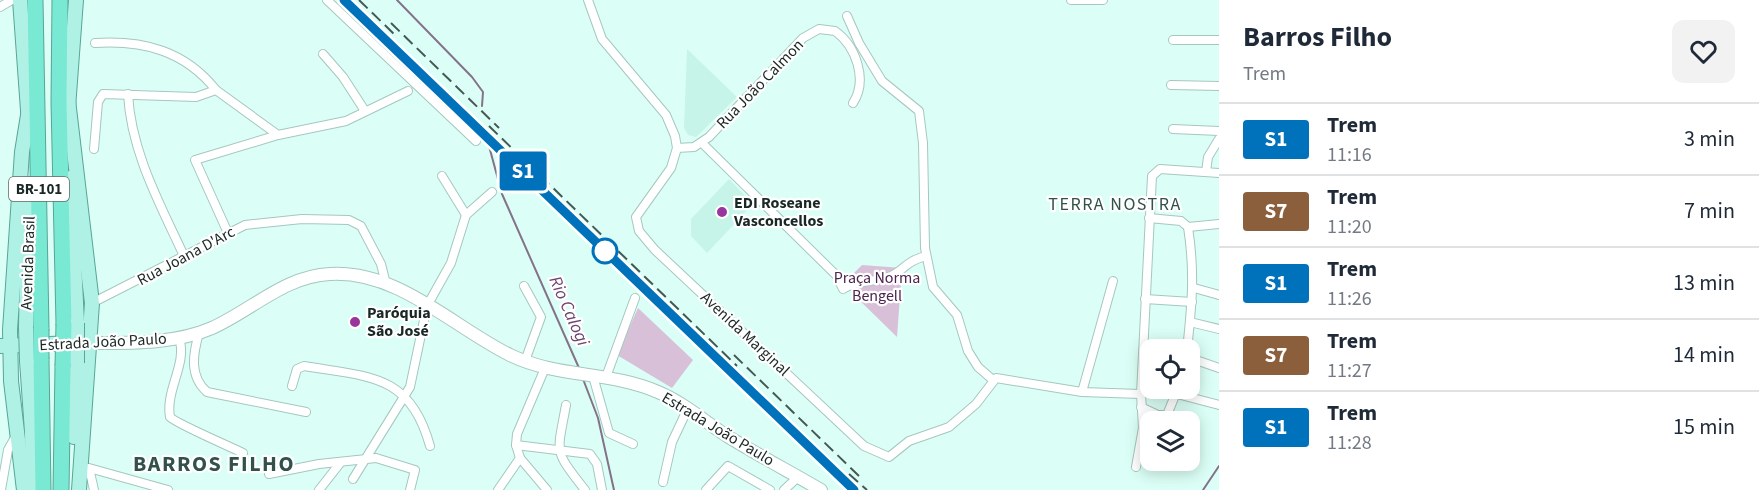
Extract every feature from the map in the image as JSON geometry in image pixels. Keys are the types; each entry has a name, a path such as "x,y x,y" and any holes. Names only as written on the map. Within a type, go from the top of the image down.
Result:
{"highway":[{"name":"Avenida Brasil","path":"35,0 34,360 43,490"},
{"name":"Avenida Brasil","path":"60,4 59,102 70,323 70,364 61,490"}],"main road":[{"name":"Avenida Brasil","path":"20,0 28,115 34,328"},
{"name":"Avenida Brasil","path":"70,323 68,100 76,1"},
{"path":"68,100 92,303 79,490"},
{"path":"24,490 5,346 22,152 28,115"},
{"name":"Estrada João Paulo","path":"5,346 144,342 179,338 198,333 229,319 283,287 308,277 344,274 386,284 525,361 545,368 590,375 658,392 688,408 727,436 821,490"},
{"name":"Avenida Brasil","path":"33,490 34,360"},
{"name":"Avenida Brasil","path":"70,364 72,490"}],"street":[{"path":"0,7 12,0"},
{"path":"327,0 476,141"},
{"path":"588,0 602,39 666,115 677,148"},
{"path":"1071,0 1102,0"},
{"path":"847,16 859,43 882,81 920,111 926,256 933,287 957,315 968,351 978,367 993,380 1009,379 1082,392 1140,394"},
{"name":"Rua João Calmon","path":"677,148 702,143 802,38 819,29 835,31 850,48 861,77 861,86 854,103"},
{"path":"1173,40 1219,40"},
{"path":"95,43 122,42 163,49 196,68 216,90 278,135"},
{"path":"323,54 343,77 365,111"},
{"path":"1171,85 1219,86"},
{"path":"94,149 100,95 128,93 196,97 216,90"},
{"path":"228,232 195,160 278,135 346,121 408,91"},
{"path":"128,93 134,142 184,256"},
{"path":"1173,129 1219,131"},
{"path":"1206,172 1208,157 1219,139"},
{"path":"702,143 837,276 843,289 850,284 891,276 907,262 926,256"},
{"name":"Avenida Marginal","path":"677,148 671,168 636,217 639,231 655,250 864,446 889,457 909,441 949,427 976,404 993,380"},
{"path":"1143,339 1152,176 1160,169 1219,173"},
{"path":"442,176 466,215"},
{"path":"353,479 405,395 427,306 451,263 466,215 492,192"},
{"path":"1149,218 1181,221 1188,227 1194,264 1194,288 1188,339"},
{"name":"Rua Joana D'Arc","path":"92,303 228,232 245,225 269,221 350,220 365,230 381,264 386,284"},
{"path":"1188,227 1219,224"},
{"path":"1082,392 1113,281"},
{"path":"524,286 540,317 525,361"},
{"path":"1194,288 1219,295"},
{"path":"633,444 609,433 590,375 635,298"},
{"path":"1145,299 1192,302"},
{"path":"1190,322 1219,330"},
{"path":"198,333 194,360 196,379 207,392 306,412"},
{"path":"179,338 182,347 171,389 170,417 178,424 192,427 243,453"},
{"path":"180,360 194,360"},
{"path":"1200,361 1219,368"},
{"path":"292,386 297,369 304,366 373,377 405,395 420,420 430,446"},
{"path":"545,368 519,425 516,446 520,458 547,490"},
{"path":"1136,467 1143,428 1141,399"},
{"path":"1142,407 1158,415 1167,415 1174,399"},
{"path":"1200,399 1219,405"},
{"path":"567,405 558,449 562,460 585,490"},
{"path":"663,482 672,442 688,408"},
{"path":"1,490 9,450 18,434"},
{"path":"516,446 590,454 597,464 602,490"},
{"path":"269,474 376,458 415,470 410,490"},
{"path":"498,490 520,458"},
{"path":"319,490 341,462"},
{"path":"706,490 721,471 732,466 770,490"},
{"path":"94,490 88,468 168,490"},
{"path":"783,490 798,477"}],"shaded area":[{"path":"687,49 737,97 696,137 688,135 684,128"},
{"name":"EDI Roseane Vasconcellos","path":"729,179 753,204 707,253 691,236 691,219"}],"green space":[{"name":"Praça Norma Bengell","path":"862,265 902,268 897,337 851,292 853,274"},
{"path":"638,308 693,360 672,388 617,355"}],"waterway":[{"name":"Rio Calogi","path":"397,0 472,77 483,92 482,106"},
{"name":"Rio Calogi","path":"489,146 502,194 579,368"},
{"name":"Rio Calogi","path":"583,379 598,418 614,490"},
{"path":"1203,490 1219,466"}],"railway":[{"path":"344,0 854,490"},
{"path":"359,0 394,34"},
{"path":"391,23 499,128"},
{"path":"489,126 737,366"},
{"path":"734,355 859,476"},
{"path":"849,474 867,490"}],"train":[{"name":"S1","path":"344,0 854,490"}],"place":[{"name":"EDI Roseane Vasconcellos","path":"722,212"},
{"name":"Paróquia São José","path":"355,322"}],"district":[{"name":"TERRA NOSTRA","path":"1115,204"},
{"name":"BARROS FILHO","path":"214,464"}]}
